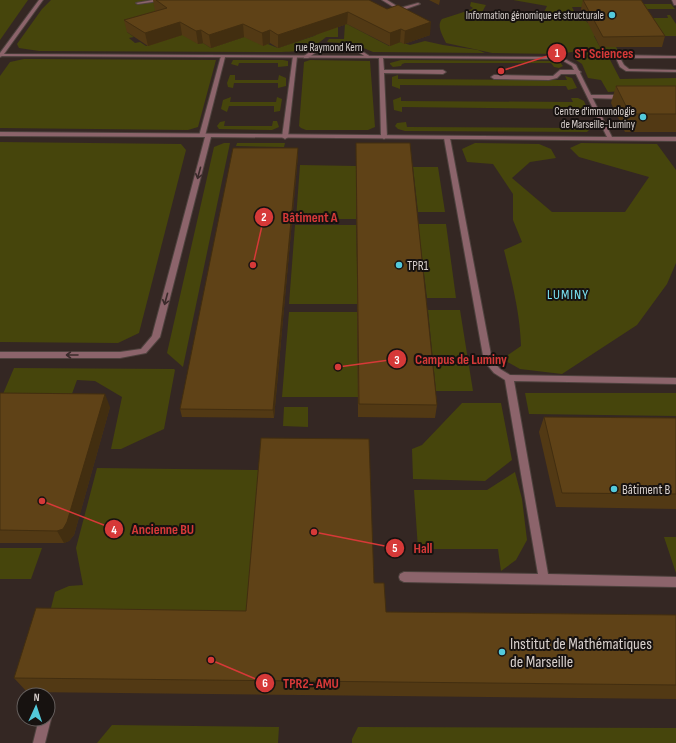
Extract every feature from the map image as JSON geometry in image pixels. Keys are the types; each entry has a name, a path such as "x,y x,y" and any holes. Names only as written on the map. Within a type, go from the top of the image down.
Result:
{"street":[{"path":"0,56 41,0"},
{"path":"138,3 164,0"},
{"path":"384,0 400,10 418,4"},
{"path":"674,0 676,4"},
{"path":"306,57 322,46 354,47 369,57"},
{"name":"rue Raymond Kern","path":"0,56 560,58 574,65 610,138"},
{"path":"676,57 617,56 622,66 628,70 676,71"},
{"path":"0,355 120,356 143,352 156,337 223,57"},
{"path":"285,136 295,57"},
{"path":"382,57 384,137"},
{"path":"382,71 443,72"},
{"path":"494,78 549,78 555,77 560,72 578,72"},
{"path":"591,97 632,97"},
{"path":"0,134 676,139"},
{"path":"447,138 488,361 497,371 509,378 676,381"},
{"path":"509,378 544,579"},
{"path":"404,577 676,582"},
{"path":"39,743 43,727"}],"shaded area":[{"path":"0,0 28,0 0,40"},
{"path":"51,0 210,0 163,16 127,32 134,37 129,38 135,43 140,42 146,46 185,34 198,44 203,43 211,48 247,36 278,48 314,36 338,23 338,37 326,37 310,48 282,52 39,51 19,48 17,44 42,9"},
{"path":"513,0 620,0 622,4 671,4 675,9 645,9 643,7 572,7 579,21 586,21 588,23 640,23 643,18 668,18 667,15 670,15 676,24 676,36 594,36 600,47 616,47 618,50 605,50 620,79 676,78 676,88 608,92 601,80 588,78 582,64 576,60 576,57 582,54 579,51 558,54 492,53 446,43 440,28 440,22 442,19 470,10 473,8 470,6 471,2 486,5 481,14 490,15 492,13 540,20 547,6"},
{"path":"345,23 389,46 400,42 410,45 425,41 478,50 485,53 373,52 354,44 327,42 329,39 344,39"},
{"path":"24,59 216,60 198,127 188,130 0,128 0,76 10,62"},
{"path":"233,60 283,60 288,61 288,66 278,67 278,63 239,63 238,66 231,64"},
{"path":"310,60 370,61 375,127 368,130 306,130 299,126 304,62"},
{"path":"401,60 559,61 563,66 559,68 554,67 551,63 405,63 401,66 393,67 390,64"},
{"path":"230,75 235,75 235,80 278,80 279,75 286,78 286,86 278,88 278,83 234,83 233,88 228,87 227,83"},
{"path":"398,75 398,79 567,80 565,76 572,78 577,88 568,90 566,86 400,85 400,89 392,86 392,77"},
{"path":"231,97 230,102 276,102 277,97 282,99 280,111 274,112 274,106 229,106 227,112 221,109 223,100"},
{"path":"401,97 401,101 573,102 571,98 578,98 584,101 588,111 585,114 578,114 575,109 402,107 402,112 394,110 393,100"},
{"path":"225,121 224,126 272,126 273,121 277,121 279,127 272,130 219,129 217,126 220,122"},
{"path":"406,122 407,127 576,128 575,123 584,123 587,125 589,130 587,132 405,131 398,129 395,126 397,123"},
{"path":"0,142 181,144 186,150 139,333 118,343 0,342"},
{"path":"224,143 230,143 183,367 167,353 214,147"},
{"path":"237,143 285,143 284,147 236,146"},
{"path":"475,143 539,144 551,149 556,158 530,162 512,178 552,212 625,212 649,177 579,157 570,148 581,143 657,144 676,170 676,263 667,284 637,325 562,374 520,369 502,359 521,346 513,286 504,250 522,242 513,220 513,194 493,164 467,162 462,149"},
{"path":"300,165 356,166 356,219 296,219"},
{"path":"413,167 438,167 445,212 418,212"},
{"path":"418,224 446,224 456,298 427,298"},
{"path":"295,225 356,225 358,304 289,304"},
{"path":"428,310 460,310 473,391 436,391"},
{"path":"289,312 357,312 358,397 282,397"},
{"path":"14,368 174,369 164,429 121,449 111,449 122,397 95,381 77,380 69,402 0,401"},
{"path":"525,393 676,393 676,416 529,414"},
{"path":"462,403 501,403 512,460 485,481 413,479 412,449 422,445"},
{"path":"284,407 308,407 308,427 283,426"},
{"path":"97,468 262,470 250,626 47,624 55,592 69,586 83,585 76,548"},
{"path":"515,472 522,499 527,540 516,560 501,571 498,549 418,549 414,490 487,490"},
{"path":"664,537 676,537 676,573"},
{"path":"0,548 42,548 31,579 0,579"},
{"path":"112,725 279,727 278,743 97,743"},
{"path":"358,727 676,728 676,743 352,743 352,739"}],"building":[{"path":"156,0 369,0 387,9 398,5 431,22 405,31 401,29 390,33 348,12 278,35 270,30 262,33 243,24 209,35 201,30 196,31 180,22 145,33 124,20 167,8"},
{"path":"583,0 641,0 665,36 603,37"},
{"path":"616,86 676,86 676,114 630,114"},
{"name":"TPR1","path":"356,143 410,143 437,405 359,404"},
{"path":"233,148 298,148 273,410 180,409"},
{"path":"0,393 105,394 67,522 63,529 57,531 0,530"},
{"name":"Bâtiment B","path":"544,417 676,418 676,494 562,493"},
{"path":"261,438 369,439 374,583 384,583 386,612 676,615 676,685 14,678 36,608 246,611"}],"place":[{"name":"Information génomique et structurale","path":"612,15"},
{"name":"ST Sciences","path":"501,71"},
{"name":"Centre d'immunologie de Marseille-Luminy","path":"643,117"},
{"name":"Bâtiment A","path":"253,265"},
{"name":"TPR1","path":"399,265"},
{"name":"Campus de Luminy","path":"338,367"},
{"name":"Bâtiment B","path":"614,489"},
{"name":"Ancienne BU","path":"42,501"},
{"name":"Hall","path":"314,532"},
{"name":"Institut de Mathématiques de Marseille","path":"502,652"},
{"name":"TPR2- AMU","path":"211,660"}],"district":[{"name":"LUMINY","path":"568,294"}]}
